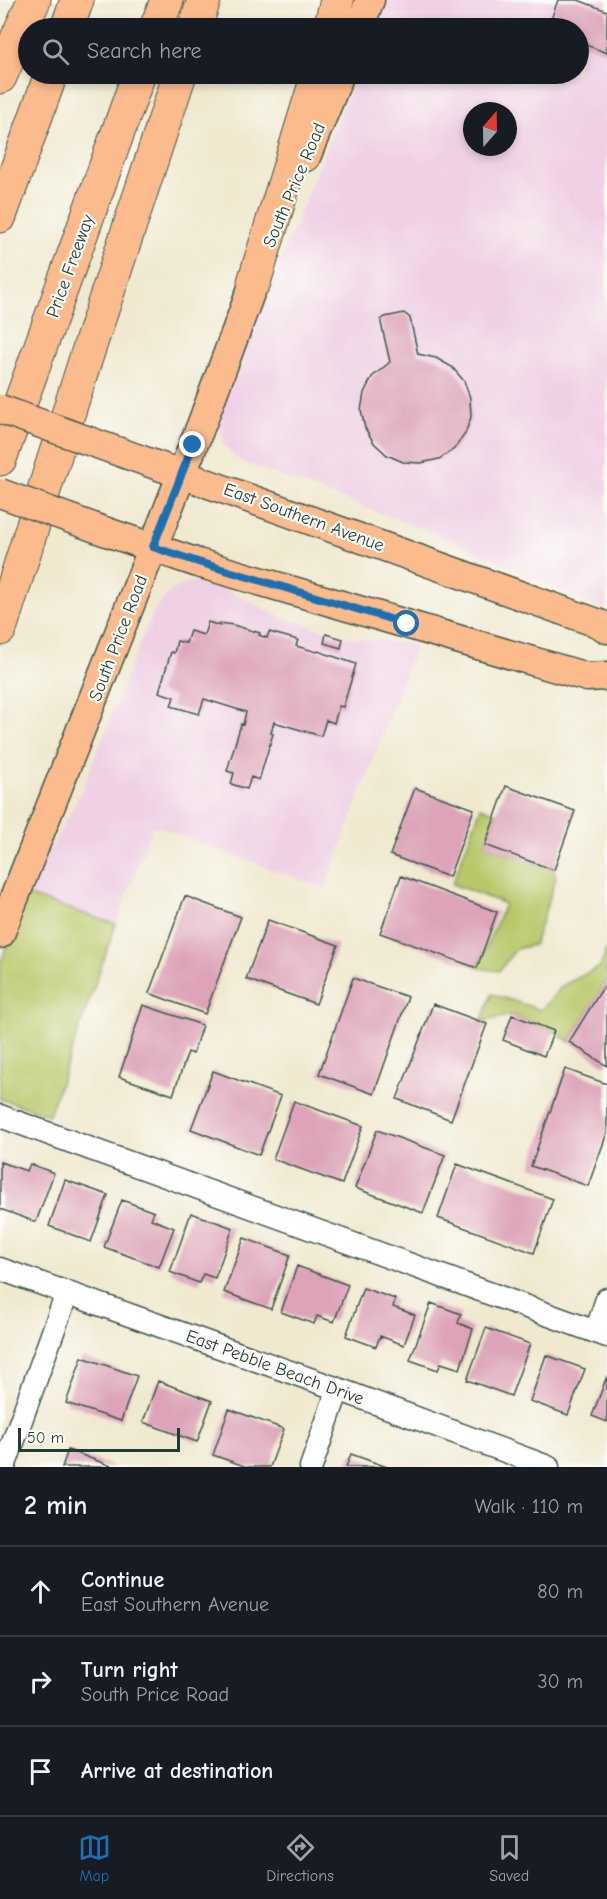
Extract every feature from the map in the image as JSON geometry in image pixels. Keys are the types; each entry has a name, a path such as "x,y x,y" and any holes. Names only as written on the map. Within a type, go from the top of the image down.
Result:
{"highway":[{"path":"26,18 34,0"},
{"path":"71,18 77,0"},
{"path":"160,18 167,0"},
{"path":"198,18 204,0"},
{"path":"332,18 337,0"},
{"path":"0,77 18,36"},
{"path":"0,216 47,84"},
{"name":"Price Freeway","path":"0,459 135,84"},
{"path":"0,628 177,84"},
{"path":"254,282 315,84"}],"main road":[{"path":"363,18 370,0"},
{"name":"South Price Road","path":"0,934 182,473 254,282 336,84"},
{"name":"East Southern Avenue","path":"0,409 600,624 607,629"},
{"path":"0,493 210,566 587,677 607,676"}],"street":[{"path":"0,1116 601,1334 607,1299"},
{"name":"East Pebble Beach Drive","path":"0,1269 338,1389 548,1467"},
{"path":"4,1467 67,1293"},
{"path":"311,1467 338,1389"}],"shaded area":[{"path":"386,0 607,0 607,609 584,601 452,540 245,463 235,457 224,445 220,423 223,403 352,84 589,84 589,18 379,18"},
{"path":"197,581 214,584 283,618 353,638 416,644 325,889 153,825 116,924 26,895 81,792 146,628 158,605 171,591 185,583"}],"green space":[{"path":"481,807 496,813 485,845 554,870 556,878 534,945 516,949 499,971 477,968 505,904 452,884"},
{"path":"26,895 116,924 49,1115 0,1099 0,964"},
{"path":"607,948 607,981 569,1042 554,1031 512,1015 481,1022 492,994 541,1010 563,985 600,967"}],"building":[{"path":"558,0 578,0 607,11 607,53 589,46 589,18 552,18"},
{"path":"404,313 410,318 418,354 436,358 452,367 464,381 470,398 471,417 465,434 454,449 439,459 421,463 403,462 387,455 374,443 365,428 361,410 364,393 372,377 390,362 381,320"},
{"path":"208,622 220,626 220,623 233,625 260,633 259,635 267,638 269,632 298,640 296,646 356,664 343,707 339,706 334,723 326,720 321,736 274,722 271,733 273,734 259,780 251,777 247,789 231,784 234,773 227,771 246,712 204,699 199,714 171,706 174,697 159,692 171,652 174,653 177,641 186,643 190,631 204,635"},
{"path":"326,634 343,639 341,648 324,643"},
{"path":"506,786 575,811 554,870 485,845"},
{"path":"415,788 474,809 449,877 390,855"},
{"path":"401,876 497,912 477,968 380,933"},
{"path":"185,896 241,917 205,1014 149,993"},
{"path":"268,920 338,945 316,1004 246,979"},
{"path":"353,978 408,997 374,1094 319,1074"},
{"path":"607,981 607,1066 569,1042"},
{"path":"433,1004 487,1024 451,1120 397,1099"},
{"path":"143,1005 202,1025 193,1054 188,1052 173,1095 119,1077"},
{"path":"512,1015 554,1031 544,1056 503,1040"},
{"path":"565,1069 607,1084 607,1133 588,1186 531,1166"},
{"path":"213,1071 281,1096 259,1155 191,1129"},
{"path":"294,1101 363,1126 342,1184 273,1159"},
{"path":"377,1130 445,1155 423,1213 355,1188"},
{"path":"0,1162 27,1171 30,1164 54,1173 36,1222 0,1209"},
{"path":"457,1164 553,1199 534,1253 438,1218"},
{"path":"65,1180 108,1195 91,1242 49,1226"},
{"path":"122,1200 154,1212 151,1219 174,1228 159,1267 104,1247"},
{"path":"191,1213 233,1228 215,1278 203,1274 199,1283 170,1272"},
{"path":"244,1238 290,1255 271,1309 224,1292"},
{"path":"297,1266 348,1285 334,1322 317,1316 314,1324 281,1312"},
{"path":"363,1288 395,1299 393,1307 415,1315 404,1345 380,1336 376,1347 346,1336"},
{"path":"431,1303 461,1314 458,1323 473,1329 460,1369 441,1363 438,1370 410,1360"},
{"path":"486,1328 530,1344 511,1396 467,1380"},
{"path":"546,1355 585,1369 568,1415 530,1401"},
{"path":"82,1357 137,1376 121,1421 66,1403"},
{"path":"607,1376 607,1422 592,1416"},
{"path":"158,1381 212,1401 197,1442 143,1422"},
{"path":"229,1409 284,1429 270,1467 247,1467 213,1455"},
{"path":"68,1450 114,1467 62,1467"},
{"path":"351,1454 387,1467 346,1467"}],"route":[{"path":"193,445 153,547 407,624"}]}
